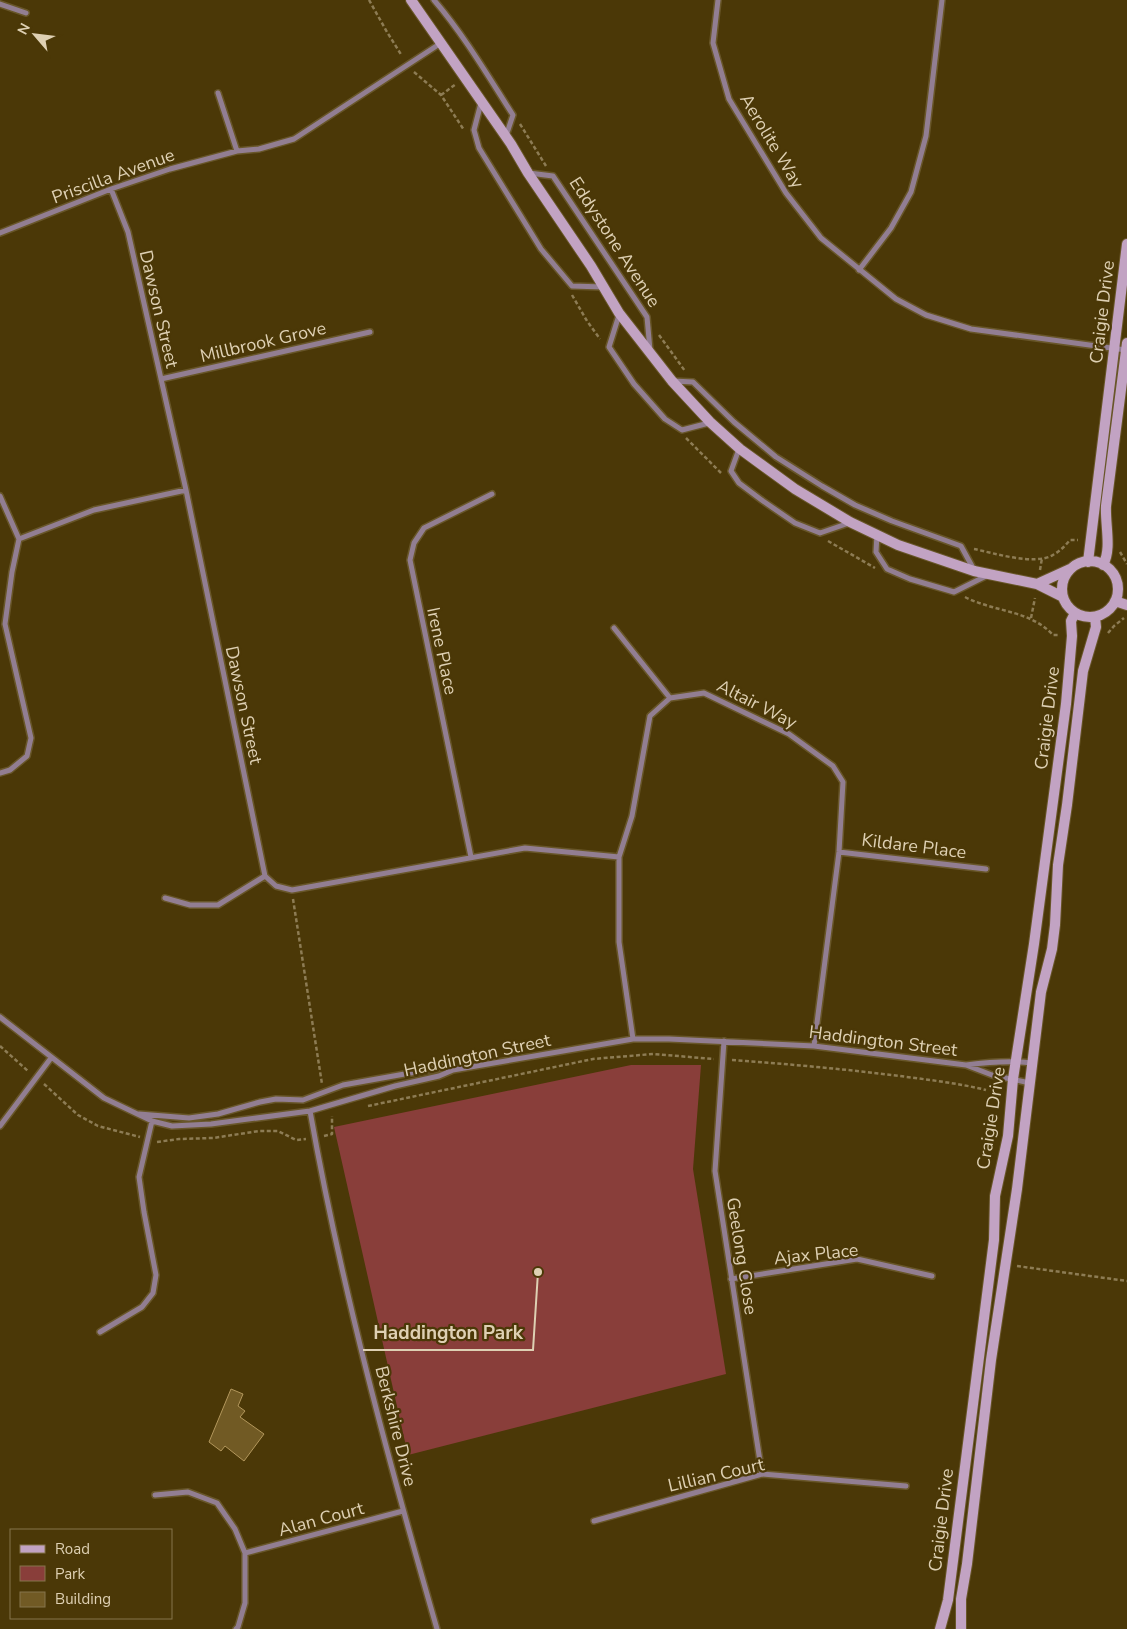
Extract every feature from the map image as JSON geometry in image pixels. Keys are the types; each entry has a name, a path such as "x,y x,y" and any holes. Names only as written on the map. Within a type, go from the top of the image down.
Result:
{"main road":[{"name":"Eddystone Avenue","path":"411,0 506,136 528,173 591,266 619,313 672,381 710,422 740,449 795,489 850,522 898,545 974,571 1037,584 1063,597"},
{"name":"Craigie Drive","path":"1088,562 1127,244"},
{"name":"Craigie Drive","path":"1103,565 1107,556 1106,506 1126,346"},
{"path":"1037,584 1073,568 1088,562 1103,565 1111,571 1122,586 1109,609 1095,617 1085,617 1069,608 1063,597 1064,581 1073,568"},
{"path":"1115,601 1127,604"},
{"name":"Craigie Drive","path":"940,1629 948,1600 994,1240 995,1196 1008,1136 1013,1079 1066,704 1072,636 1071,621 1075,613"},
{"name":"Craigie Drive","path":"961,1629 962,1599 991,1360 1017,1190 1041,992 1052,949 1058,865 1068,805 1083,671 1096,627 1095,617"}],"street":[{"path":"434,0 447,15 513,115 506,136"},
{"name":"Aerolite Way","path":"718,0 713,43 729,99 786,193 821,238 896,299 926,314 971,329 1114,348 1126,346"},
{"path":"859,270 890,228 911,192 926,136 942,0"},
{"path":"0,4 26,14"},
{"name":"Priscilla Avenue","path":"0,232 111,189 170,169 237,151 259,148 294,139 441,43"},
{"path":"218,93 237,151"},
{"path":"481,102 474,130 479,148 541,249 572,286"},
{"name":"Eddystone Avenue","path":"528,173 553,176 647,317 650,352"},
{"name":"Dawson Street","path":"111,189 128,232 161,378 186,490 265,876"},
{"name":"Eddystone Avenue","path":"572,286 603,286"},
{"name":"Eddystone Avenue","path":"609,347 619,313"},
{"name":"Millbrook Grove","path":"161,378 370,332"},
{"path":"609,347 634,384 665,419 682,430 710,422"},
{"path":"672,381 693,382 734,422 776,457 822,486 862,508 961,546 974,571"},
{"path":"740,449 731,471 740,483 795,523 820,533 850,522"},
{"path":"19,539 94,510 186,490"},
{"name":"Irene Place","path":"471,857 410,560 414,543 424,528 492,494"},
{"path":"0,496 19,539 3,624 31,738 27,756 10,770 0,773"},
{"path":"877,534 876,552 886,569 910,579 954,592 990,574"},
{"path":"614,628 670,698 650,716 632,816 619,857 619,942 633,1039"},
{"name":"Altair Way","path":"670,698 704,693 789,734 833,766 843,782 839,852 814,1046"},
{"path":"165,898 190,905 218,905 265,876 276,886 292,890 525,848 619,857"},
{"name":"Kildare Place","path":"839,852 986,868"},
{"name":"Haddington Street","path":"0,1017 50,1058 104,1098 152,1122 172,1126 211,1124 310,1111 395,1086 439,1076 454,1070 633,1039 724,1041 814,1046 966,1065 992,1075 1030,1083"},
{"name":"Geelong Close","path":"724,1041 715,1171 762,1474"},
{"path":"0,1126 50,1058"},
{"name":"Haddington Street","path":"966,1065 993,1061 1033,1063"},
{"path":"134,1114 189,1118 218,1114 276,1099 303,1100 343,1085 444,1067 454,1070"},
{"name":"Berkshire Drive","path":"310,1111 314,1138 351,1306 403,1511 438,1629"},
{"path":"100,1332 142,1307 153,1293 156,1275 139,1177 152,1122"},
{"name":"Ajax Place","path":"731,1279 857,1260 932,1276"},
{"name":"Lillian Court","path":"594,1521 762,1474 906,1486"},
{"path":"155,1495 188,1492 217,1503 235,1529 246,1552 246,1603 236,1629"},
{"name":"Alan Court","path":"246,1552 403,1511"}],"path":[{"path":"369,0 408,64 417,76 441,95 466,133 479,148"},
{"path":"513,115 528,135 553,176"},
{"path":"572,286 571,294 587,321 604,344 609,347"},
{"path":"647,317 693,382"},
{"path":"682,430 685,438 728,480 740,483"},
{"path":"820,533 827,540 872,568 886,569"},
{"path":"961,546 1017,559 1042,558 1051,557 1070,540"},
{"path":"954,592 970,600 1031,618 1045,626 1053,635"},
{"path":"292,890 324,1093"},
{"path":"0,1046 78,1115 98,1126 157,1142 213,1138 259,1130 278,1131 296,1140 314,1138 332,1134 332,1113"},
{"path":"362,1107 593,1059 653,1054 853,1070 964,1084 986,1090"},
{"path":"1016,1266 1127,1281"}],"green space":[{"path":"631,1065 701,1065 693,1169 726,1374 408,1455 334,1127"}],"building":[{"path":"231,1389 243,1394 238,1406 245,1411 240,1417 264,1434 244,1461 225,1446 221,1451 209,1442"}],"place":[{"name":"Haddington Park","path":"538,1272"}]}
